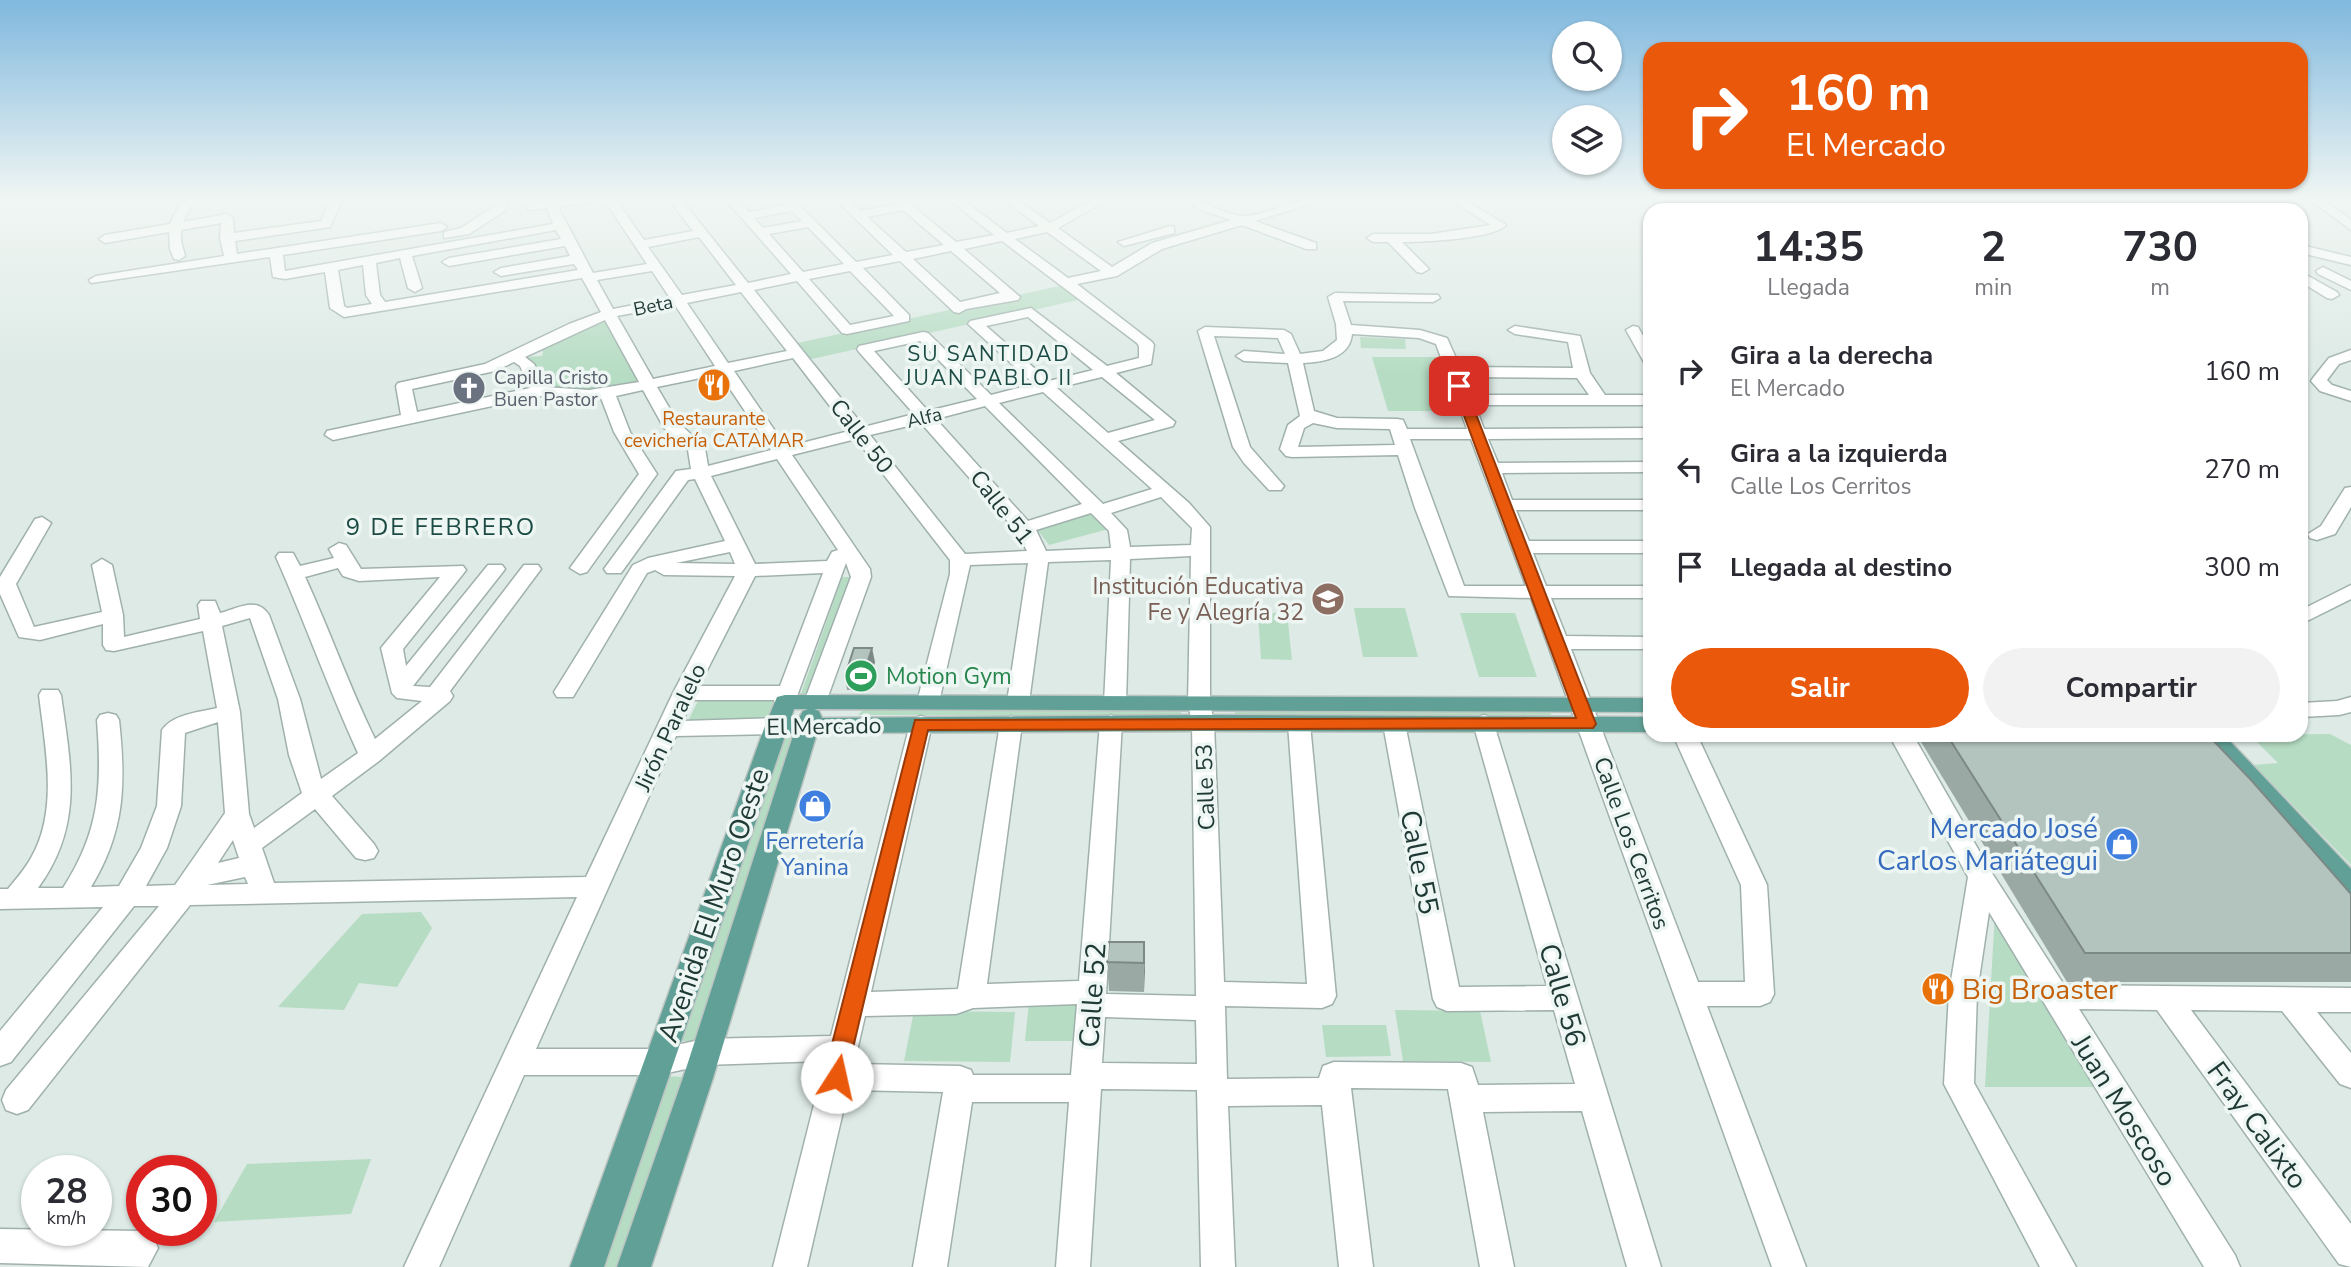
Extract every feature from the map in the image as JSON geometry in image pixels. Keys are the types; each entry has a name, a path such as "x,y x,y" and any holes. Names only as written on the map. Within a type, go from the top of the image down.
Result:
{"main road":[{"name":"El Mercado","path":"1201,713 1299,724 1484,723 1643,706"},
{"name":"El Mercado","path":"783,707 811,714 1584,714 1643,724"},
{"name":"Avenida El Muro Oeste","path":"587,1267 783,707"},
{"name":"Avenida El Muro Oeste","path":"634,1267 698,1078 811,714"},
{"path":"2201,742 2347,897"}],"street":[{"path":"96,280 249,257"},
{"path":"276,257 276,270 279,275 389,257"},
{"path":"318,258 322,257"},
{"path":"406,257 415,288"},
{"path":"448,257 451,267 498,257"},
{"path":"577,257 670,424 696,447 702,473 748,570"},
{"name":"Avenida El Muro Oeste","path":"651,257 860,569 861,577 811,714"},
{"name":"Calle 50","path":"721,257 960,560"},
{"path":"783,257 847,330 904,318 845,257"},
{"name":"Beta","path":"410,419 404,386 490,368 574,327 608,314 901,257"},
{"path":"902,257 958,308 1012,296 966,257"},
{"path":"1030,257 1065,284 1112,273 1138,257"},
{"path":"1090,257 1112,273"},
{"path":"1410,257 1422,269"},
{"path":"369,261 378,301"},
{"path":"331,268 337,308 344,313 415,288 584,270 657,266"},
{"path":"378,301 584,270"},
{"path":"2323,271 2351,286"},
{"path":"2308,280 2332,295"},
{"name":"Alfa","path":"614,569 682,475 702,473 1146,361 1147,345 1142,340 1065,284"},
{"path":"1244,356 1312,359 1338,348 1344,342 1345,329 1335,297 1392,294 1433,298"},
{"path":"1345,329 1403,332 1392,294"},
{"name":"Calle 53","path":"1107,371 1031,312 975,324 1183,507 1200,527 1201,713 1212,1001 1211,1085 1217,1267"},
{"path":"1275,486 1256,469 1236,439 1217,364 1205,332 1212,330 1284,334 1295,360 1306,413 1311,417 1330,422 1397,424 1424,508 1456,592 1643,592"},
{"path":"1633,330 1643,347"},
{"name":"Calle Los Cerritos","path":"1403,332 1430,335 1441,341 1454,372 1558,642 1789,1267"},
{"path":"1520,335 1575,339 1582,373 1600,400"},
{"name":"Calle 51","path":"923,336 864,349 1023,527 1038,556 971,996"},
{"name":"Calle 52","path":"923,336 1118,530 1121,552 1113,713 1073,1267"},
{"path":"333,435 539,391 589,395 607,393 797,353"},
{"path":"2351,355 2333,361 2319,381 2326,388 2351,396"},
{"path":"516,356 526,364 539,391"},
{"path":"1104,439 1167,422 1107,371"},
{"path":"1454,372 1582,373"},
{"path":"580,568 648,474 622,432 607,393"},
{"path":"1464,400 1643,400"},
{"path":"1311,417 1296,425 1290,437 1290,451 1477,433 1643,433"},
{"path":"1491,468 1643,467"},
{"path":"1023,527 1163,491"},
{"path":"2317,534 2328,530 2349,501"},
{"path":"1505,505 1643,505"},
{"path":"42,523 6,584 26,633 40,634 113,615"},
{"name":"Avenida El Muro Oeste","path":"783,707 837,567 842,544"},
{"path":"565,692 640,569 655,562 734,545"},
{"path":"1521,547 1643,547"},
{"path":"790,1267 960,574 960,560 1201,550"},
{"path":"371,755 338,686 321,634 290,566 341,555 350,572 359,575 456,570 392,648 400,688 405,693 439,696"},
{"path":"102,565 113,615 114,645 210,614 255,610 289,699 301,755 314,794 365,851"},
{"path":"640,569 837,567"},
{"path":"400,688 495,569"},
{"path":"187,887 250,856 314,794 371,755 439,696 531,569"},
{"name":"Jirón Paralelo","path":"421,1267 684,693 748,570"},
{"path":"2308,614 2351,591"},
{"path":"210,614 229,712 237,814 264,894"},
{"path":"1558,642 1643,643"},
{"path":"684,693 783,707"},
{"path":"8,899 44,859 54,831 59,804 59,770 51,695"},
{"path":"2308,710 2339,708 2351,704"},
{"name":"El Mercado","path":"669,729 783,707"},
{"path":"0,1054 127,896 154,848 169,806 174,730 186,723 229,712"},
{"path":"2308,720 2351,719"},
{"path":"71,897 101,843 110,794 112,756 108,720"},
{"name":"Calle 56","path":"1484,723 1644,1267"},
{"path":"853,1004 956,1002 971,996 1212,1001 1322,996 1299,724"},
{"name":"Calle 55","path":"1394,724 1447,999 1564,998"},
{"path":"1688,742 1754,885 1760,994 1688,994"},
{"name":"Juan Moscoso","path":"1904,742 1980,877 2223,1267"},
{"path":"17,1100 187,887 237,814"},
{"path":"1980,877 1963,993 1959,1084 2059,1267"},
{"path":"8,899 127,896 187,887 264,894 594,887"},
{"path":"2055,997 2351,1000"},
{"name":"Fray Calixto","path":"2165,998 2351,1252"},
{"path":"2289,999 2351,1075"},
{"path":"516,1062 658,1062 704,1052 840,1063 960,1083 1335,1083 1463,1087 1594,1097"},
{"path":"930,1267 960,1083"},
{"path":"1335,1083 1356,1267"},
{"path":"1463,1087 1497,1267"},
{"path":"0,1246 134,1258"}],"green space":[{"path":"1064,285 1082,299 807,360 793,344"},
{"path":"605,318 640,384 595,392 541,387 524,357 542,356 543,352 535,347"},
{"path":"1360,337 1405,339 1406,349 1361,348"},
{"path":"1372,357 1436,357 1456,411 1388,411"},
{"path":"1098,512 1112,528 1049,545 1036,528"},
{"path":"842,577 854,577 814,694 801,694"},
{"path":"1354,608 1405,608 1418,657 1363,657"},
{"path":"1258,613 1287,613 1292,660 1261,659"},
{"path":"1460,613 1515,613 1537,677 1479,677"},
{"path":"700,697 775,698 765,723 688,721"},
{"path":"1235,706 1549,708 1552,718 1235,716"},
{"path":"1181,707 1181,716 858,715 864,709"},
{"path":"2308,734 2330,734 2351,745 2351,865 2254,765 2278,763 2257,742 2308,742"},
{"path":"783,738 797,738 697,1041 679,1041"},
{"path":"421,912 432,928 397,987 359,983 344,1010 278,1007 362,914"},
{"path":"1995,912 2098,1087 1985,1087"},
{"path":"1080,1001 1078,1041 1025,1041 1029,1002"},
{"path":"1395,1010 1480,1011 1491,1062 1403,1061"},
{"path":"914,1011 1015,1012 1010,1062 904,1061"},
{"path":"1322,1025 1386,1025 1391,1056 1326,1057"},
{"path":"666,1076 683,1077 618,1267 599,1267"},
{"path":"371,1159 351,1214 217,1222 217,1217 247,1164"}],"building":[{"path":"854,648 872,648 863,677 845,676"},
{"name":"Mercado José Carlos Mariátegui","path":"1951,742 2215,742 2351,894 2351,953 2085,953"},
{"path":"1109,942 1144,942 1144,963 1107,962"}],"place":[{"name":"Restaurante cevichería CATAMAR","path":"714,385"},
{"name":"Capilla Cristo Buen Pastor","path":"469,388"},
{"name":"Institución Educativa Fe y Alegría 32","path":"1328,599"},
{"name":"Motion Gym","path":"861,676"},
{"name":"Ferretería Yanina","path":"815,806"},
{"name":"Mercado José Carlos Mariátegui","path":"2122,844"},
{"name":"Big Broaster","path":"1938,989"}],"district":[{"name":"SU SANTIDAD JUAN PABLO II","path":"989,366"},
{"name":"9 DE FEBRERO","path":"441,527"}],"route":[{"path":"837,1077 921,724 1587,724 1459,386"}]}
